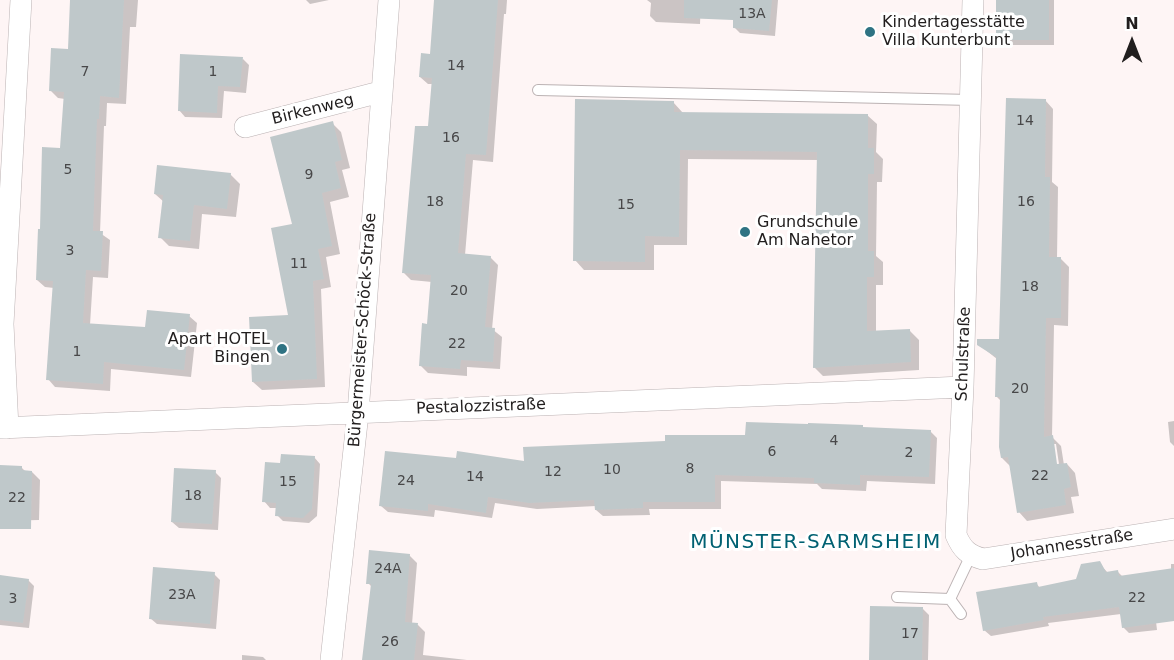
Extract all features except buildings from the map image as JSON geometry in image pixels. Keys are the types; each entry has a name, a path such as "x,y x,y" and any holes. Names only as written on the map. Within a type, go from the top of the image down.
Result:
{"street":[{"path":"4,428 3,324 21,0"},
{"name":"Bürgermeister-Schöck-Straße","path":"331,660 358,413 389,0"},
{"name":"Schulstraße","path":"970,555 961,547 956,535 963,387 974,0"},
{"name":"Birkenweg","path":"245,127 381,92"},
{"name":"Pestalozzistraße","path":"4,428 963,387"},
{"name":"Johannesstraße","path":"970,555 983,559 1174,529"}],"lane":[{"path":"538,90 971,100"},
{"path":"950,599 970,555"},
{"path":"897,597 950,599"},
{"path":"950,599 961,614"}],"place":[{"name":"Kindertagesstätte Villa Kunterbunt","path":"870,32"},
{"name":"Grundschule Am Nahetor","path":"745,232"},
{"name":"Apart HOTEL Bingen","path":"282,349"}],"district":[{"name":"MÜNSTER-SARMSHEIM","path":"816,543"}]}
